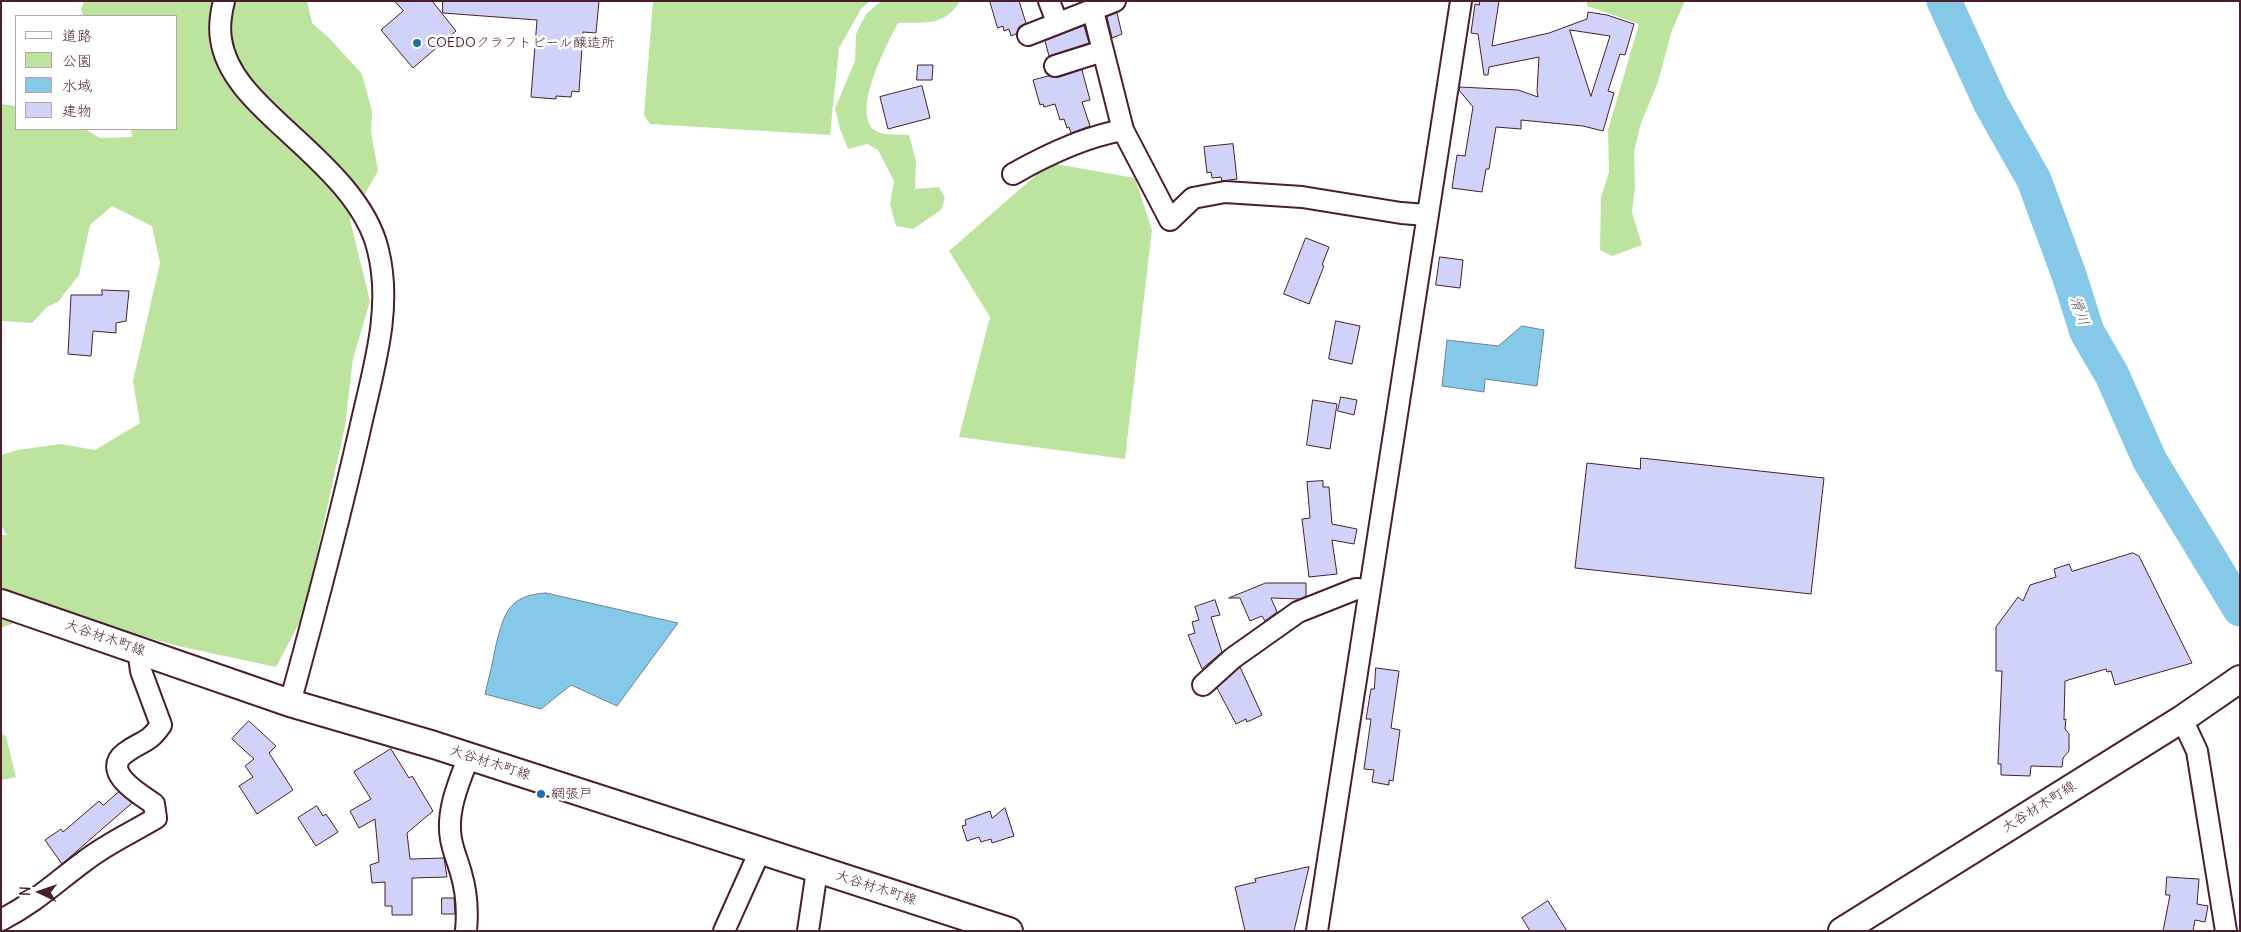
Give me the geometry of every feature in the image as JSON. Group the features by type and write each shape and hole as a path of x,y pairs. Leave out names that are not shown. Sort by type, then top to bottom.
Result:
{"main road":[{"name":"大谷材木町線","path":"1,603 290,703 469,756 1009,931"},
{"name":"大谷材木町線","path":"1842,931 2182,719 2238,681"}],"street":[{"path":"224,1 220,15 220,40 226,58 240,82 262,107 305,147 354,200 370,222 378,249 384,285 383,316 377,349 344,501 290,703"},
{"path":"1049,1 1057,22"},
{"path":"1028,34 1115,1"},
{"path":"1317,931 1461,1"},
{"path":"1093,10 1102,51 1124,130 1170,220 1193,198 1225,192 1302,198 1401,213 1427,215"},
{"path":"1055,66 1102,51"},
{"path":"1013,174 1044,157 1076,143 1124,130"},
{"path":"1203,685 1233,658 1298,612 1356,589 1369,590"},
{"path":"1,920 28,906 115,840 156,818 154,804 130,787 119,773 118,763 124,754 152,738 161,724 141,672 138,649"},
{"path":"2182,719 2197,751 2226,931"},
{"path":"466,931 467,894 451,840 450,825 451,809 469,756"},
{"path":"724,931 760,851"},
{"path":"808,931 817,870"}],"green space":[{"path":"84,1 307,1 312,23 329,38 362,74 372,111 371,132 378,171 350,220 370,301 353,359 345,426 304,614 276,667 178,646 48,610 1,628 1,535 7,535 1,526 1,455 17,450 61,444 95,450 140,423 133,381 160,263 152,226 112,206 90,225 79,275 58,302 47,307 32,323 1,321 1,104 15,106 15,130 87,130 100,138 133,137 130,130 178,130 178,15 83,15 81,10"},
{"path":"653,1 870,1 861,9 839,48 830,135 650,124 644,115"},
{"path":"960,1 948,15 940,19 925,22 898,23 879,62 868,96 867,112 870,124 878,132 909,135 916,161 915,189 939,187 945,198 941,210 913,229 896,226 890,204 894,181 878,150 867,144 848,149 840,129 835,108 855,61 856,34 866,14 880,2"},
{"path":"1587,1 1685,1 1672,30 1658,82 1641,123 1634,152 1635,187 1632,212 1642,245 1612,256 1600,250 1601,197 1609,172 1608,130 1639,24 1587,6"},
{"path":"1050,163 1135,178 1152,230 1125,459 959,437 990,317 949,251"},
{"path":"1,734 6,736 16,777 1,780"}],"water":[{"path":"1522,326 1544,330 1537,386 1485,379 1484,392 1442,386 1447,340 1498,346"},
{"path":"546,593 678,623 617,706 571,685 541,709 485,694 499,634 510,608 524,597"}],"building":[{"path":"395,1 432,1 456,31 413,68 381,30 403,11"},
{"name":"COEDOクラフトビール醸造所","path":"443,1 599,1 596,33 583,32 579,92 572,91 571,97 556,96 556,99 531,97 537,20 443,13"},
{"path":"990,1 1019,1 1026,23 1019,27 1016,34 1011,36 1009,29 1004,31 1003,26 998,28"},
{"path":"1480,1 1499,1 1492,46 1549,33 1587,19 1588,12 1607,15 1634,24 1625,55 1620,54 1608,91 1614,93 1603,131 1583,126 1521,120 1521,129 1496,127 1489,169 1486,169 1482,192 1452,188 1457,155 1465,156 1473,107 1459,90 1460,87 1518,90 1538,97 1539,57 1489,67 1488,75 1484,75 1478,34 1471,33 1475,4 1479,5","holes":["1570,30 1610,36 1591,96"]},
{"path":"1117,13 1122,34 1112,38 1107,17"},
{"path":"1084,26 1089,43 1049,56 1045,41"},
{"path":"918,65 933,65 932,80 917,80"},
{"path":"1082,70 1090,100 1082,102 1090,126 1071,133 1064,119 1060,120 1055,104 1044,107 1043,104 1040,105 1033,80 1048,76 1059,77"},
{"path":"922,86 930,118 888,129 880,97"},
{"path":"1233,144 1237,179 1222,181 1221,177 1212,178 1211,172 1207,173 1204,147"},
{"path":"1306,238 1329,247 1322,265 1324,266 1309,304 1284,294"},
{"path":"1440,257 1463,260 1460,288 1436,285"},
{"path":"102,290 129,291 126,321 116,323 116,333 93,331 91,356 68,354 71,295 102,295"},
{"path":"1336,321 1360,326 1352,364 1329,359"},
{"path":"1341,397 1357,400 1354,415 1338,411"},
{"path":"1313,400 1337,404 1330,449 1307,445"},
{"path":"1641,458 1824,478 1811,594 1575,568 1587,463 1640,469"},
{"path":"1323,481 1323,487 1329,487 1332,524 1357,529 1354,544 1332,540 1337,574 1309,577 1302,519 1310,518 1307,482"},
{"path":"2133,553 2139,556 2192,663 2115,685 2111,671 2107,672 2106,669 2065,681 2064,720 2066,719 2065,729 2069,734 2069,751 2063,758 2062,767 2031,766 2030,776 2001,775 2001,764 1998,764 2002,671 1996,671 1996,627 2018,597 2023,601 2030,585 2056,577 2054,569 2069,564 2072,571"},
{"path":"1266,583 1306,583 1306,596 1300,599 1271,598 1277,612 1265,621 1262,616 1250,621 1240,598 1229,598"},
{"path":"1215,600 1220,615 1211,617 1222,652 1202,669 1188,635 1195,633 1192,622 1199,620 1195,607"},
{"path":"1240,667 1262,715 1247,722 1246,719 1236,724 1217,688"},
{"path":"1376,668 1399,671 1391,728 1400,730 1393,781 1389,780 1389,785 1372,782 1374,770 1364,769 1371,719 1366,719 1371,689 1374,689"},
{"path":"249,721 276,746 269,753 293,790 257,814 239,786 253,777 245,766 254,759 232,739"},
{"path":"391,749 409,778 412,776 433,811 407,833 410,859 444,858 447,877 412,878 412,915 392,915 392,906 385,906 385,882 372,883 370,865 379,862 375,819 359,828 350,811 371,799 354,772"},
{"path":"119,792 132,803 62,864 45,840 61,829 63,832 99,801 103,805"},
{"path":"317,806 323,816 326,814 338,832 316,846 298,818"},
{"path":"1005,808 1014,836 992,843 991,839 981,842 979,837 967,841 962,826 966,825 965,820 990,811 992,818"},
{"path":"1309,867 1294,931 1245,931 1235,887 1256,882 1255,879"},
{"path":"2167,877 2199,879 2197,904 2208,906 2205,922 2195,920 2193,931 2163,931 2170,895 2166,895"},
{"path":"442,898 454,898 455,914 442,914"},
{"path":"1548,901 1567,931 1530,931 1522,918"}],"waterway":[{"name":"滑川","path":"1944,1 1991,104 2034,180 2069,275 2087,332 2112,375 2150,461 2240,609"}],"place":[{"name":"COEDOクラフトビール醸造所","path":"417,43"},
{"name":"網張戸","path":"541,794"}]}
